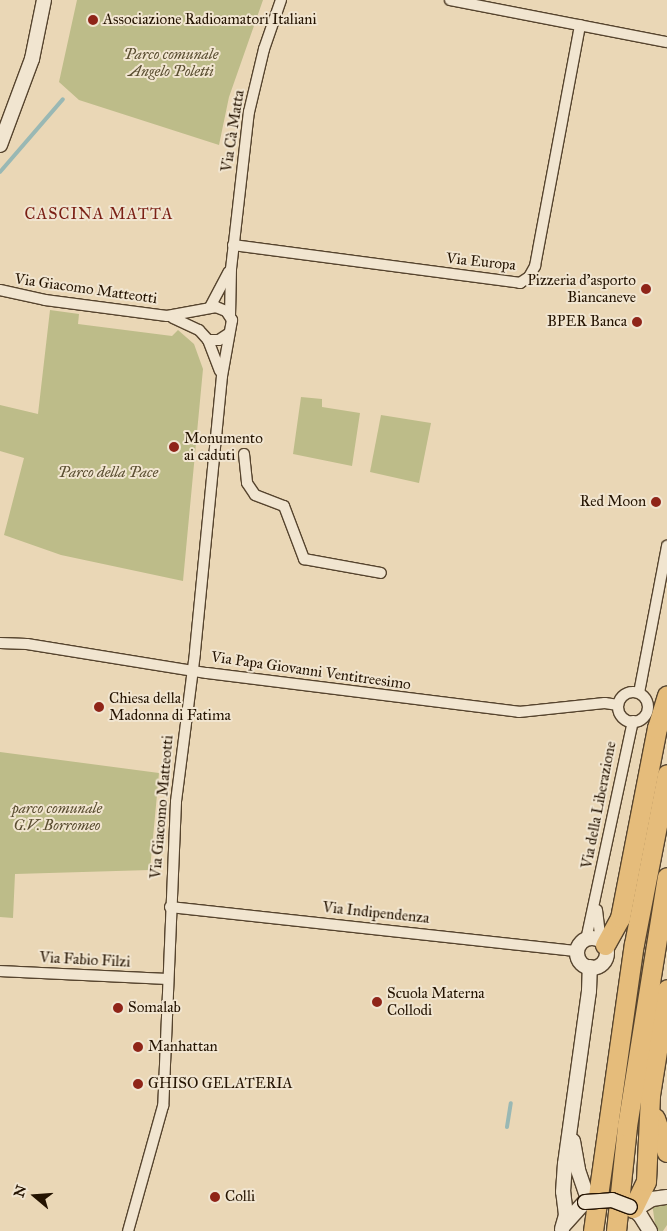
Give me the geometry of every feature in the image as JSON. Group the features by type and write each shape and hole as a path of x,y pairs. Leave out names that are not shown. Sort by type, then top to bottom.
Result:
{"highway":[{"path":"603,943 620,918 657,728 667,696"},
{"path":"593,1231 634,944 667,774"},
{"path":"616,1231 629,1116 667,877"},
{"path":"632,1208 646,1181 650,1095 667,989"},
{"path":"650,1095 660,1138 667,1152"}],"street":[{"path":"0,145 32,59 44,0"},
{"name":"Via Cà Matta","path":"230,316 233,245 249,112 264,49 281,0"},
{"path":"450,0 667,42"},
{"name":"Via Europa","path":"233,245 520,283 529,277 535,266 580,25"},
{"name":"Via Cà Matta","path":"207,309 231,269"},
{"name":"Via Giacomo Matteotti","path":"0,290 45,300 167,316 199,330 208,340 222,376"},
{"path":"199,330 198,319 207,309 222,308 230,316"},
{"name":"Via Giacomo Matteotti","path":"167,316 207,309"},
{"name":"Via Giacomo Matteotti","path":"128,1231 133,1207 163,1106 170,907 178,782 193,670 222,376 228,334 232,325 230,316"},
{"path":"208,340 219,340 228,334"},
{"path":"244,454 247,484 255,495 284,506 304,559 381,573"},
{"path":"633,721 622,716 618,705 626,694 638,693 667,546"},
{"name":"Via Papa Giovanni Ventitreesimo","path":"0,643 135,659 193,670 519,712 605,703 618,705"},
{"name":"Via della Liberazione","path":"582,945 598,896 633,721 643,717 648,708 646,700 638,693"},
{"name":"Via della Liberazione","path":"561,1230 566,1215 563,1184 572,1129 589,991 595,966 606,956 598,896"},
{"name":"Via Indipendenza","path":"170,907 582,945"},
{"path":"595,966 579,960 582,945 603,943"},
{"name":"Via Fabio Filzi","path":"0,971 168,979"},
{"name":"Via della Liberazione","path":"572,1129 578,1170 590,1198"},
{"path":"632,1208 652,1199 667,1197"},
{"path":"561,1230 590,1198 615,1200 632,1208 650,1231"},
{"name":"Via Giacomo Matteotti","path":"122,1231 133,1207"}],"green space":[{"name":"Parco comunale Angelo Poletti","path":"77,0 263,0 229,97 219,145 79,100 59,82"},
{"name":"Parco della Pace","path":"50,310 79,314 78,324 172,336 178,330 194,344 203,369 183,581 61,555 4,535 24,458 0,451 0,405 38,414"},
{"path":"301,397 322,399 322,407 360,413 352,466 293,454"},
{"path":"381,415 431,423 419,483 370,472"},
{"name":"parco comunale G.V. Borromeo","path":"0,752 159,773 150,870 15,874 13,918 0,917"},
{"path":"667,1202 667,1225 663,1231 656,1231 652,1203"}],"waterway":[{"path":"0,172 63,99"},
{"path":"507,1127 511,1103"}],"place":[{"name":"Associazione Radioamatori Italiani","path":"93,20"},
{"name":"Pizzeria d'asporto Biancaneve","path":"646,289"},
{"name":"BPER Banca","path":"637,322"},
{"name":"Monumento ai caduti","path":"174,447"},
{"name":"Red Moon","path":"656,502"},
{"name":"Chiesa della Madonna di Fatima","path":"99,707"},
{"name":"Scuola Materna Collodi","path":"377,1002"},
{"name":"Somalab","path":"118,1008"},
{"name":"Manhattan","path":"138,1047"},
{"name":"GHISO GELATERIA","path":"138,1084"},
{"name":"Colli","path":"215,1197"}],"district":[{"name":"CASCINA MATTA","path":"99,214"}]}
